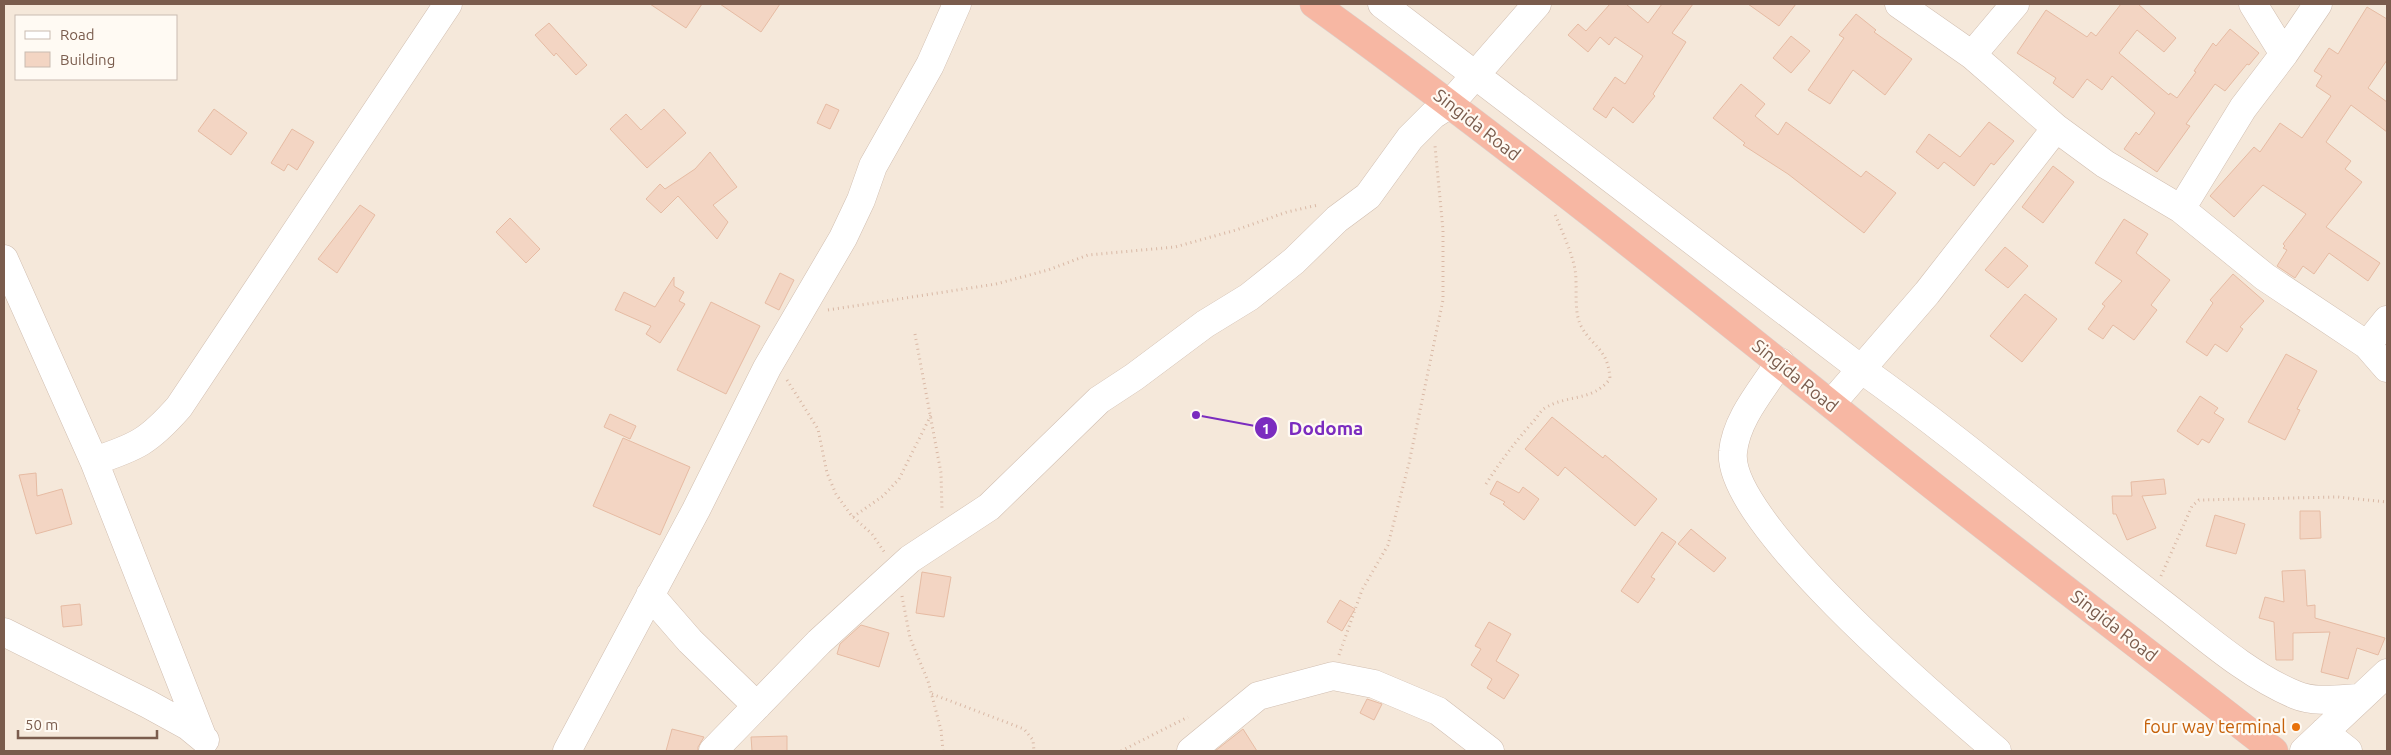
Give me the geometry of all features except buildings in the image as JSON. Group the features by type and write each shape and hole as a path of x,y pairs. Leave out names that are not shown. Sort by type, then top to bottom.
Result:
{"highway":[{"name":"Singida Road","path":"1314,4 1441,110 1780,362 2274,751"}],"street":[{"path":"94,461 126,450 149,439 179,407 448,4"},
{"path":"567,751 696,510 767,368 842,238 861,200 873,166 930,65 958,4"},
{"path":"1382,4 1861,369 1930,418 2150,594 2248,669 2296,696 2321,700 2359,698"},
{"path":"713,751 819,642 910,558 990,507 1099,400 1134,377 1205,324 1249,297 1294,262 1337,219 1368,196 1410,138 1476,76 1537,4"},
{"path":"1899,4 1972,56 2056,128 2112,168 2181,209 2266,276 2366,345 2387,368"},
{"path":"1972,56 2015,4"},
{"path":"2253,4 2284,54"},
{"path":"2181,209 2243,108 2284,54 2318,4"},
{"path":"1831,404 1927,293 2056,128"},
{"path":"4,259 94,461 207,744"},
{"path":"2366,345 2387,320"},
{"path":"1780,362 1740,425 1732,453 1737,479 1751,505 1780,543 1873,643 1997,751"},
{"path":"650,595 690,642 757,706"},
{"path":"4,632 148,704 207,744"},
{"path":"2304,751 2387,673"},
{"path":"1191,751 1258,696 1332,676 1374,684 1438,711 1490,751"},
{"path":"2324,732 2348,751"}],"path":[{"path":"1332,676 1362,590 1388,545 1409,464 1443,300 1441,110"},
{"path":"800,312 856,306 996,284 1048,270 1088,255 1183,245 1236,230 1287,212 1326,204"},
{"path":"1486,484 1510,448 1542,410 1555,403 1591,395 1603,388 1610,379 1610,368 1604,355 1581,326 1577,312 1574,267 1562,228 1554,211"},
{"path":"915,334 932,414 941,473 944,536"},
{"path":"786,375 788,383 818,429 827,473 836,494 853,516 872,534 896,571 910,638 932,694 944,751"},
{"path":"853,516 883,496 899,479 932,414"},
{"path":"2150,594 2179,540 2192,506 2199,500 2338,497 2387,502"},
{"path":"932,694 1024,729 1033,740 1034,751"},
{"path":"1121,751 1188,717"}],"shaded area":[{"path":"4,4 2387,4 2387,751 4,751"}],"place":[{"name":"Dodoma","path":"1196,415"},
{"name":"four way terminal","path":"2296,727"}]}
